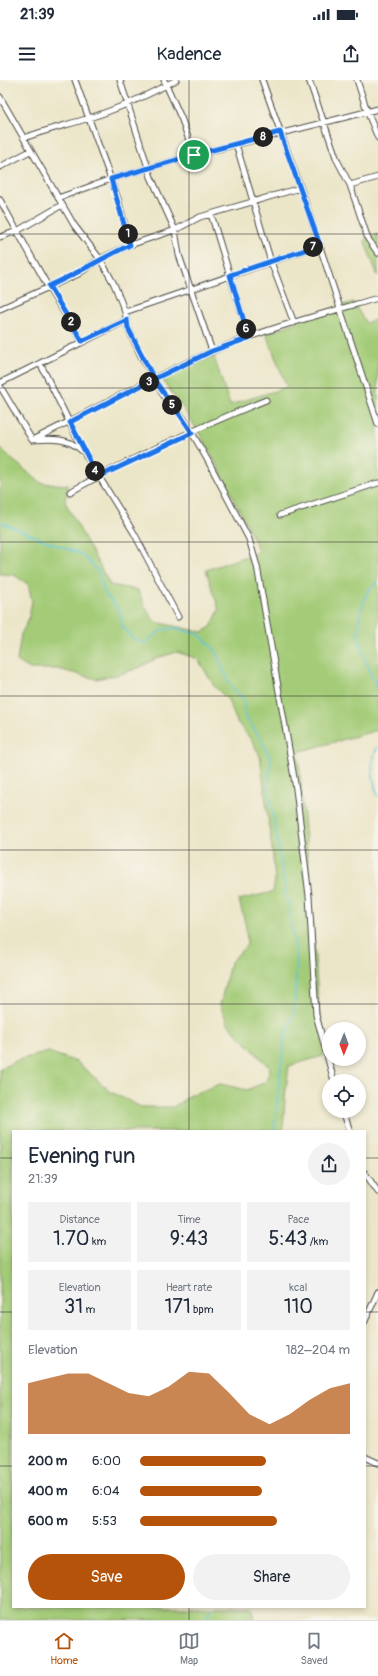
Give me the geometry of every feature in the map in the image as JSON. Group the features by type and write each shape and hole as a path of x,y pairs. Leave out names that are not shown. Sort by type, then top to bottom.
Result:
{"street":[{"path":"75,80 111,179 130,245"},
{"path":"120,80 127,104 139,134 148,168 175,230 179,255 212,351"},
{"path":"24,138 51,127 88,118 148,96 165,83 176,80"},
{"path":"262,80 320,245 378,420"},
{"path":"309,80 337,160 350,185 368,239 378,252"},
{"path":"357,80 378,138"},
{"path":"165,83 182,120 186,138 194,155"},
{"path":"0,97 74,225 100,259 114,284 125,312 131,335 154,379 164,396 184,419 249,539 257,566 296,789 309,896 316,1015 332,1074"},
{"path":"58,198 111,179 194,155 280,132 378,109"},
{"path":"236,144 254,200 271,262 294,323"},
{"path":"0,167 30,151"},
{"path":"350,185 378,177"},
{"path":"0,309 78,274 100,259 130,245 175,230 200,217 254,200 300,188"},
{"path":"0,200 82,341"},
{"path":"0,237 17,231 62,205"},
{"path":"211,214 249,338"},
{"path":"125,312 320,245"},
{"path":"32,440 212,351 294,323 378,298"},
{"path":"32,440 0,384 82,341 127,320"},
{"path":"40,363 85,454 134,534 178,617"},
{"path":"70,492 213,422 266,400"},
{"path":"32,440 53,439 73,443 85,454"},
{"path":"280,515 378,483"},
{"path":"345,1118 350,1130"},
{"path":"366,1174 378,1192"},
{"path":"366,1319 378,1292"},
{"path":"366,1457 378,1463"}],"green space":[{"path":"378,234 378,276 364,240"},
{"path":"353,302 366,323 378,319 378,730 298,752 309,873 319,1013 322,1023 322,1056 289,1066 283,1130 12,1130 12,1608 251,1608 255,1620 0,1620 0,1069 18,1060 48,1052 77,1062 111,1092 141,1107 173,1107 191,1095 220,1084 247,1090 266,1082 270,1068 228,1024 220,1005 230,963 247,945 246,927 239,900 273,892 275,881 260,756 252,741 237,722 228,700 214,686 198,659 177,652 157,658 141,667 121,674 96,679 58,669 30,669 17,661 21,634 28,621 32,601 28,584 14,575 0,574 0,447 14,461 41,483 68,485 65,502 110,585 138,590 145,607 155,622 202,632 211,627 219,610 206,570 258,552 255,542 224,478 207,447 189,417 161,377 213,354 230,405 287,387 266,334 333,308"}],"waterway":[{"path":"0,522 81,554 98,571 105,594 119,610 123,627 132,638 145,643 161,630 175,628 200,635 215,650 230,685 244,700 245,717 260,737 271,759 268,785 297,959 294,1013 284,1041 274,1130"},
{"path":"378,582 368,591 362,607 359,624 359,638 362,650 378,690"},
{"path":"378,747 372,764 374,784 378,796"},
{"path":"207,1620 210,1608"}],"route":[{"path":"194,155 111,179 127,230 130,245 100,259 78,274 49,286 51,292 82,341 127,320 128,328 154,379 70,422 98,477 192,433 184,419 164,396 154,379 174,368 212,351 249,338 230,275 320,245 280,132 194,155"}]}
